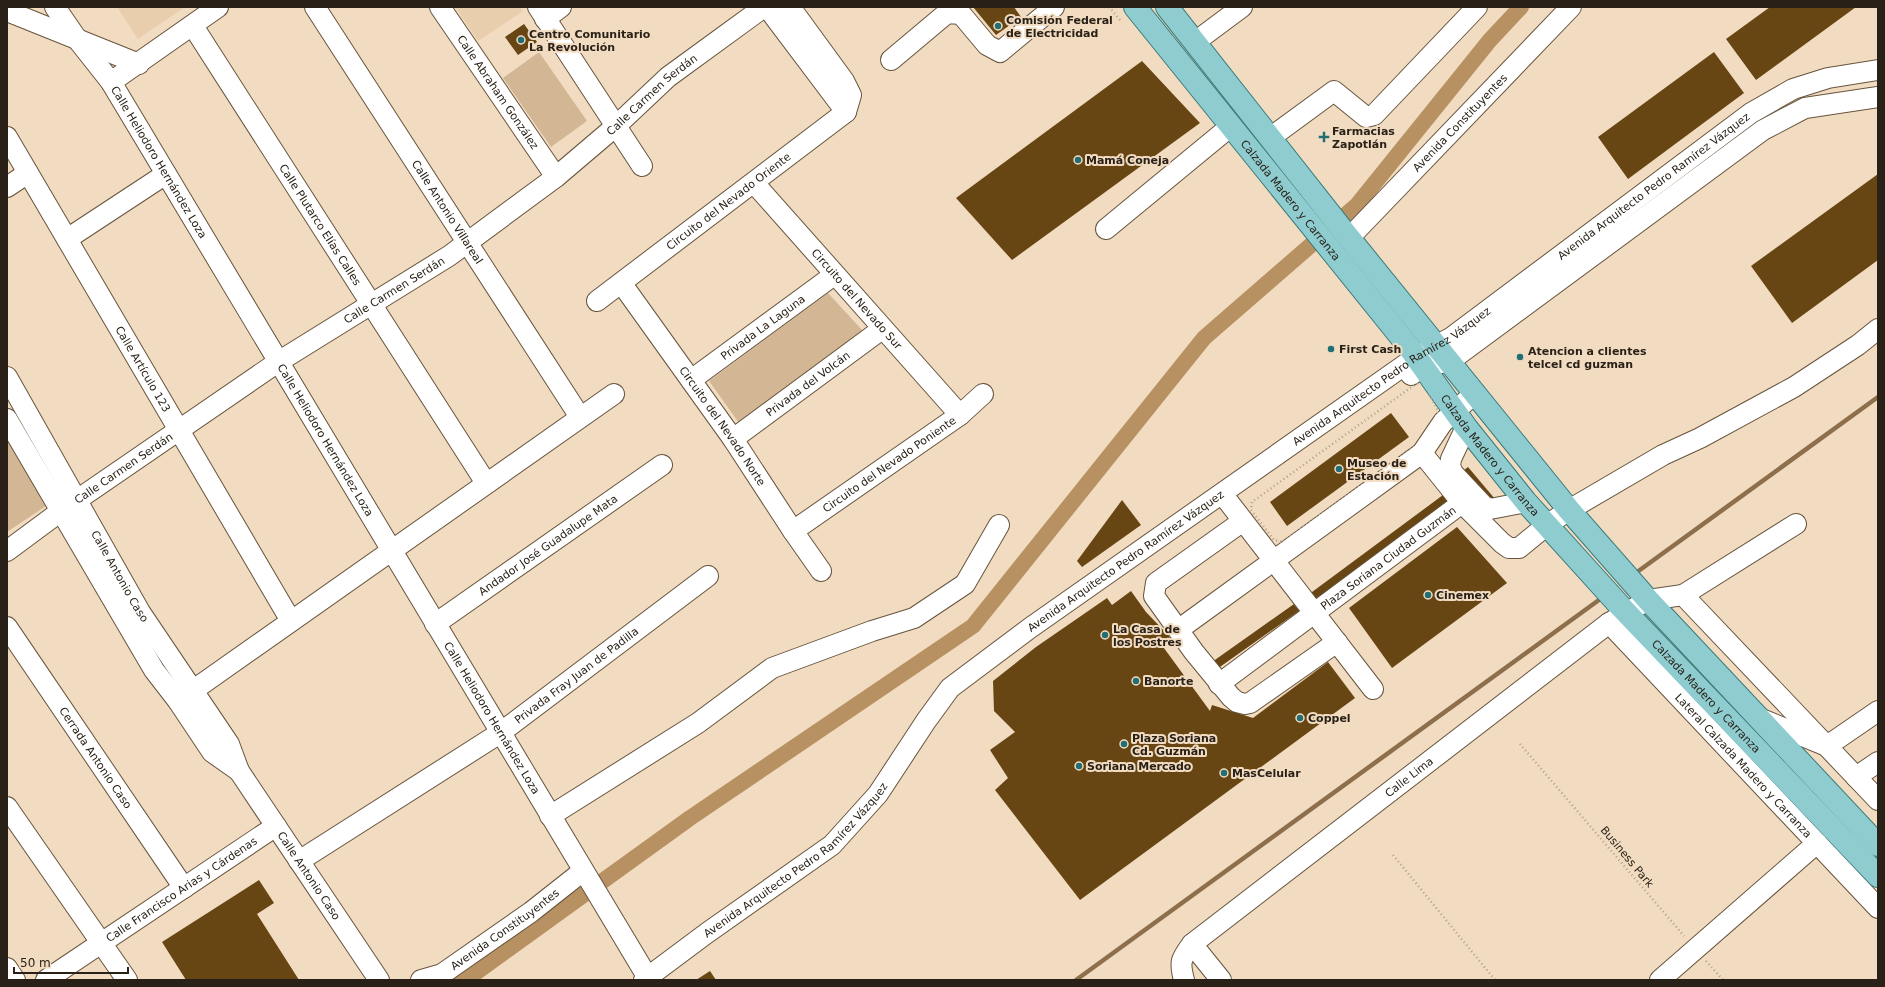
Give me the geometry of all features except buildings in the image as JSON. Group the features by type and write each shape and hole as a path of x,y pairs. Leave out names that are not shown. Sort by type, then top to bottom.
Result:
{"main road":[{"name":"Calzada Madero y Carranza","path":"1135,7 1420,362 1460,419 1526,502 1584,566 1619,614 1878,876"},
{"name":"Calzada Madero y Carranza","path":"1167,7 1302,179 1444,353 1569,510 1644,596 1878,845"},
{"path":"1199,86 1218,72"},
{"path":"1285,193 1302,179"}],"street":[{"name":"Calle Heliodoro Hernández Loza","path":"56,7 77,39 111,82 603,904 646,979"},
{"path":"111,82 139,64 218,7"},
{"name":"Calle Antonio Villareal","path":"315,7 580,418"},
{"name":"Calle Abraham González","path":"440,7 556,177"},
{"path":"561,7 542,13 642,166"},
{"name":"Calle Carmen Serdán","path":"7,551 278,362 449,256 556,177 616,126 668,77 764,7"},
{"path":"767,7 848,103"},
{"path":"790,7 844,81 848,103"},
{"path":"891,60 947,13 961,14 987,46 1000,52 1054,7"},
{"path":"1195,42 1242,7"},
{"path":"1270,138 1334,91 1366,117 1374,115 1477,7"},
{"name":"Avenida Constituyentes","path":"1347,235 1571,7"},
{"path":"7,11 139,64"},
{"name":"Calle Plutarco Elías Calles","path":"193,26 486,483"},
{"name":"Avenida Arquitecto Pedro Ramírez Vázquez","path":"1444,353 1458,332 1750,113 1793,89 1828,78 1878,70"},
{"name":"Avenida Arquitecto Pedro Ramírez Vázquez","path":"646,979 832,845 878,794 926,721 950,688 1030,628 1420,362 1444,353 1631,228 1763,130 1806,108 1878,97"},
{"name":"Circuito del Nevado Oriente","path":"597,301 622,284 754,183 848,103"},
{"path":"1106,229 1231,126"},
{"name":"Calle Artículo 123","path":"7,137 291,621"},
{"path":"7,187 28,173"},
{"path":"67,239 166,174"},
{"name":"Circuito del Nevado Sur","path":"754,183 834,275 960,415"},
{"path":"1618,212 1631,228"},
{"name":"Privada La Laguna","path":"691,380 834,275"},
{"name":"Circuito del Nevado Norte","path":"622,284 733,439 821,571"},
{"name":"Privada del Volcán","path":"733,439 882,329"},
{"name":"Plaza Soriana Ciudad Guzmán","path":"1422,453 1462,503 1502,543 1509,548 1519,548 1547,525 1569,510 1663,455 1700,438 1794,387 1858,345 1878,329"},
{"name":"Avenida Arquitecto Pedro Ramírez Vázquez","path":"926,721 1125,570 1227,500 1420,362"},
{"name":"Calle Antonio Caso","path":"7,377 186,695 212,752 239,771 380,980"},
{"path":"1475,393 1460,419 1450,466 1453,473 1484,506 1490,508 1526,502"},
{"path":"186,695 614,394"},
{"name":"Circuito del Nevado Poniente","path":"793,531 960,415 983,394"},
{"name":"Calle Antonio Caso","path":"7,419 154,670 186,695"},
{"path":"1178,630 1422,453 1443,422 1460,419"},
{"name":"Andador José Guadalupe Mata","path":"435,624 662,466"},
{"name":"Plaza Soriana Ciudad Guzmán","path":"1227,500 1373,689"},
{"name":"Plaza Soriana Ciudad Guzmán","path":"1219,684 1462,503"},
{"path":"1243,521 1156,583 1154,596 1219,684 1236,702 1245,704 1250,703 1337,642"},
{"path":"1644,596 1683,595 1796,524"},
{"path":"550,816 698,723 772,668 872,631 914,618 965,584 999,525"},
{"name":"Privada Fray Juan de Padilla","path":"300,861 500,733 708,576"},
{"path":"1683,595 1878,800"},
{"name":"Calle Lima","path":"1192,944 1644,596"},
{"name":"Lateral Calzada Madero y Carranza","path":"1619,614 1817,843 1875,902"},
{"name":"Cerrada Antonio Caso","path":"7,627 184,888"},
{"path":"1827,746 1878,711"},
{"path":"1759,718 1827,746"},
{"path":"1856,777 1878,762"},
{"path":"7,807 127,980"},
{"name":"Calle Francisco Arias y Cárdenas","path":"46,980 276,826"},
{"path":"1660,980 1817,843"},
{"name":"Avenida Constituyentes","path":"422,980 442,974 585,875"},
{"path":"1184,980 1180,967 1183,957 1192,944 1222,980"},
{"path":"7,968 15,980"}],"path":[{"path":"1424,378 1431,388 1428,392 1438,410 1436,424 1427,438 1282,542 1274,540 1251,510 1252,502 1424,378"},
{"name":"Business Park","path":"1520,744 1722,980"},
{"path":"1393,855 1495,980"}],"shaded area":[{"path":"117,7 185,7 138,39"},
{"path":"455,7 520,7 523,11 478,41"},
{"path":"539,52 587,121 551,147 503,78"},
{"path":"828,293 863,331 739,423 709,381"},
{"path":"7,439 46,506 7,532"}],"waterway":[{"path":"458,980 474,974 690,818 973,626 1204,338 1357,205 1490,40 1521,7"},
{"path":"1633,575 1878,397"},
{"path":"1076,980 1603,597"}],"place":[{"name":"Comisión Federal de Electricidad","path":"998,26"},
{"name":"Centro Comunitario La Revolución","path":"521,40"},
{"name":"Farmacias Zapotlán","path":"1324,137"},
{"name":"Mamá Coneja","path":"1078,160"},
{"name":"First Cash","path":"1331,349"},
{"name":"Atencion a clientes telcel cd guzman","path":"1520,357"},
{"name":"Museo de Estación","path":"1339,469"},
{"name":"Cinemex","path":"1428,595"},
{"name":"La Casa de los Postres","path":"1105,635"},
{"name":"Banorte","path":"1136,681"},
{"name":"Coppel","path":"1300,718"},
{"name":"Plaza Soriana Cd. Guzmán","path":"1124,744"},
{"name":"Soriana Mercado","path":"1079,766"},
{"name":"MasCelular","path":"1224,773"}]}
